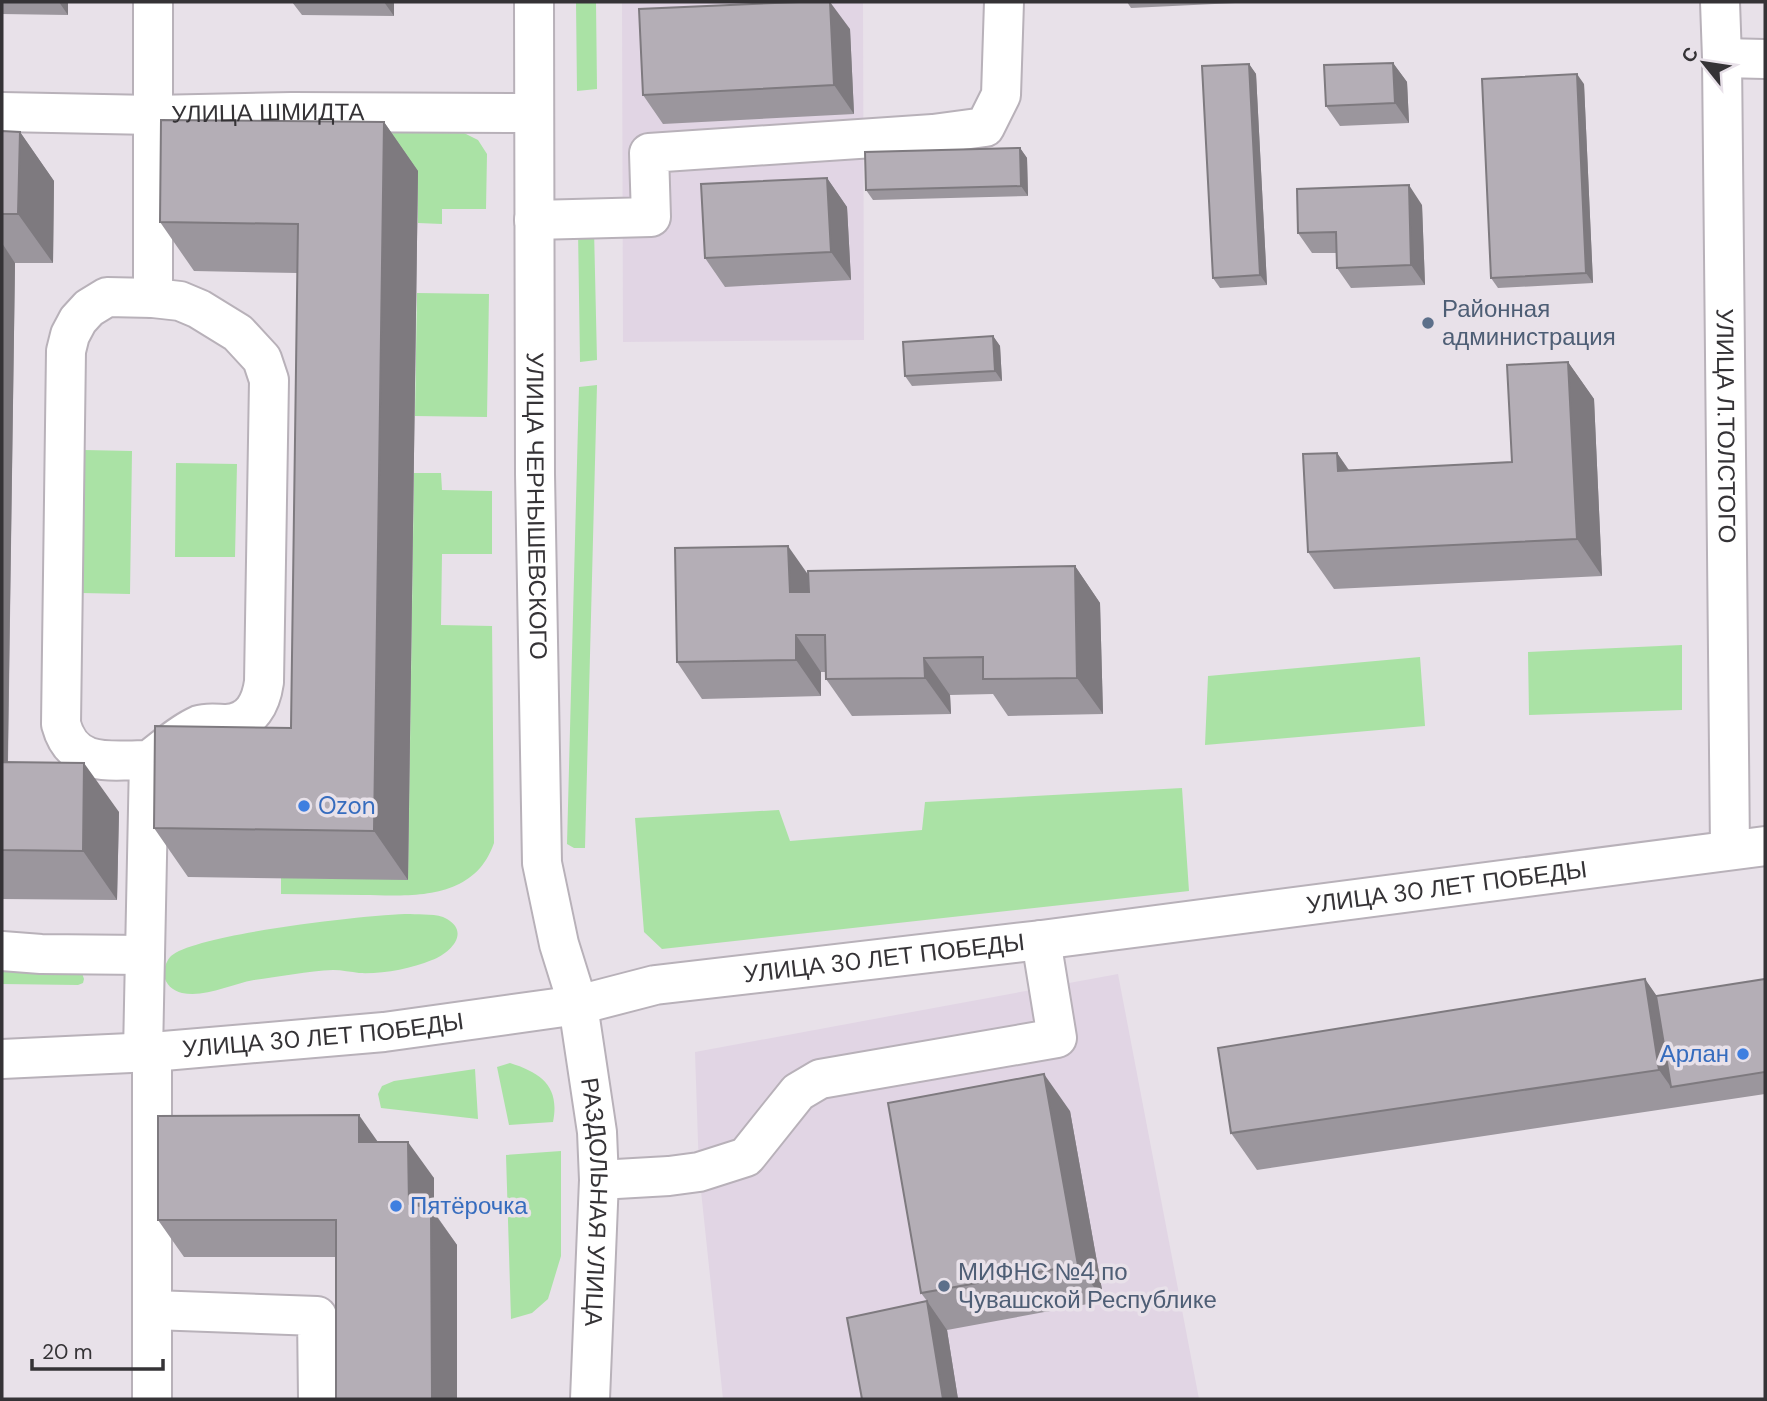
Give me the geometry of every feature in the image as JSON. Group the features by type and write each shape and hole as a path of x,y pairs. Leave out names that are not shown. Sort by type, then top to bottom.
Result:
{"street":[{"path":"153,2 153,298"},
{"name":"УЛИЦА ЧЕРНЫШЕВСКОГО","path":"534,2 535,474 542,863 559,944 578,1005"},
{"path":"534,220 651,216 649,153 933,134 985,127 1001,94 1004,2"},
{"name":"УЛИЦА Л.ТОЛСТОГО","path":"1720,2 1748,848"},
{"path":"1722,58 1765,59"},
{"name":"УЛИЦА ШМИДТА","path":"2,112 534,113"},
{"path":"107,297 153,298 189,304 238,333 262,359 269,380 262,697 251,713 242,720 229,724 204,723 197,726 182,734 149,760 84,756 68,743 61,724 66,351 78,320 89,308 107,297"},
{"path":"149,760 145,955 153,1310 152,1399"},
{"name":"УЛИЦА 30 ЛЕТ ПОБЕДЫ","path":"2,1059 147,1053 384,1032 578,1005 655,985 1041,940 1748,848"},
{"path":"599,1180 669,1177 699,1172 746,1157 798,1092 820,1079 1057,1038 1041,940"},
{"path":"2,951 145,955"},
{"name":"РАЗДОЛЬНАЯ УЛИЦА","path":"578,1005 597,1132 599,1180 590,1399"},
{"path":"153,1310 317,1317 318,1399"}],"shaded area":[{"path":"622,2 863,2 864,340 623,342"},
{"name":"МИФНС №4 по Чувашской Республике","path":"1118,974 1199,1399 723,1399 699,1172 695,1052"}],"green space":[{"path":"576,2 596,2 597,89 577,91"},
{"path":"205,129 464,133 478,140 487,154 486,209 442,209 442,224 418,223 418,171"},
{"path":"594,229 597,360 580,362 578,230"},
{"path":"417,293 489,294 487,417 415,416"},
{"path":"597,385 585,848 574,848 567,844 579,387"},
{"path":"84,450 132,451 130,594 82,593"},
{"path":"176,463 237,464 235,557 175,557"},
{"path":"414,473 441,473 442,490 492,491 492,554 442,554 441,625 492,626 492,623 494,843 485,862 472,876 439,891 401,895 281,894 281,878 408,879"},
{"path":"1682,645 1682,710 1529,715 1528,652"},
{"path":"1420,657 1425,726 1205,745 1208,676"},
{"path":"1182,788 1189,891 662,949 644,932 635,818 779,810 790,841 922,830 925,802"},
{"path":"410,914 434,915 447,919 457,930 457,937 451,948 432,960 387,972 314,972 254,980 200,994 176,991 165,978 165,967 171,956 213,940 324,921"},
{"path":"2,970 82,973 84,979 83,983 78,985 2,984"},
{"path":"510,1063 540,1077 546,1083 554,1099 553,1122 509,1125 497,1067"},
{"path":"475,1069 478,1119 381,1108 378,1094 382,1086 394,1081"},
{"path":"561,1151 561,1256 548,1299 532,1313 511,1319 506,1155"}],"building":[{"path":"830,2 834,85 643,95 639,9"},
{"path":"1393,63 1395,103 1326,106 1324,65"},
{"path":"1249,64 1260,275 1213,278 1202,66"},
{"path":"1577,74 1586,273 1491,278 1482,79"},
{"path":"161,120 384,122 374,831 154,828 155,726 291,728 298,224 160,222"},
{"path":"2,131 20,132 18,214 2,214"},
{"path":"1020,148 1021,186 866,190 865,152"},
{"path":"827,178 831,252 705,258 701,184"},
{"path":"1409,185 1411,265 1337,268 1336,232 1298,233 1297,189"},
{"path":"993,336 995,371 905,376 903,342"},
{"path":"1568,362 1577,539 1308,552 1303,454 1337,453 1338,471 1512,462 1507,365"},
{"path":"788,546 790,592 809,592 808,571 1075,566 1077,678 983,679 983,657 924,658 925,678 826,679 825,635 796,635 796,660 677,662 675,548"},
{"path":"2,762 84,763 83,851 2,850"},
{"path":"1645,979 1659,1070 1231,1133 1218,1048"},
{"path":"1765,979 1765,1072 1671,1087 1656,996"},
{"path":"1044,1074 1078,1265 921,1293 888,1103"},
{"path":"359,1115 359,1142 408,1142 409,1204 431,1208 432,1399 336,1399 336,1220 158,1220 158,1116"},
{"path":"927,1301 943,1399 862,1399 847,1318"}],"place":[{"name":"Районная администрация","path":"1428,323"},
{"name":"Ozon","path":"304,806"},
{"name":"Арлан","path":"1743,1054"},
{"name":"Пятёрочка","path":"396,1206"},
{"name":"МИФНС №4 по Чувашской Республике","path":"944,1286"}]}
